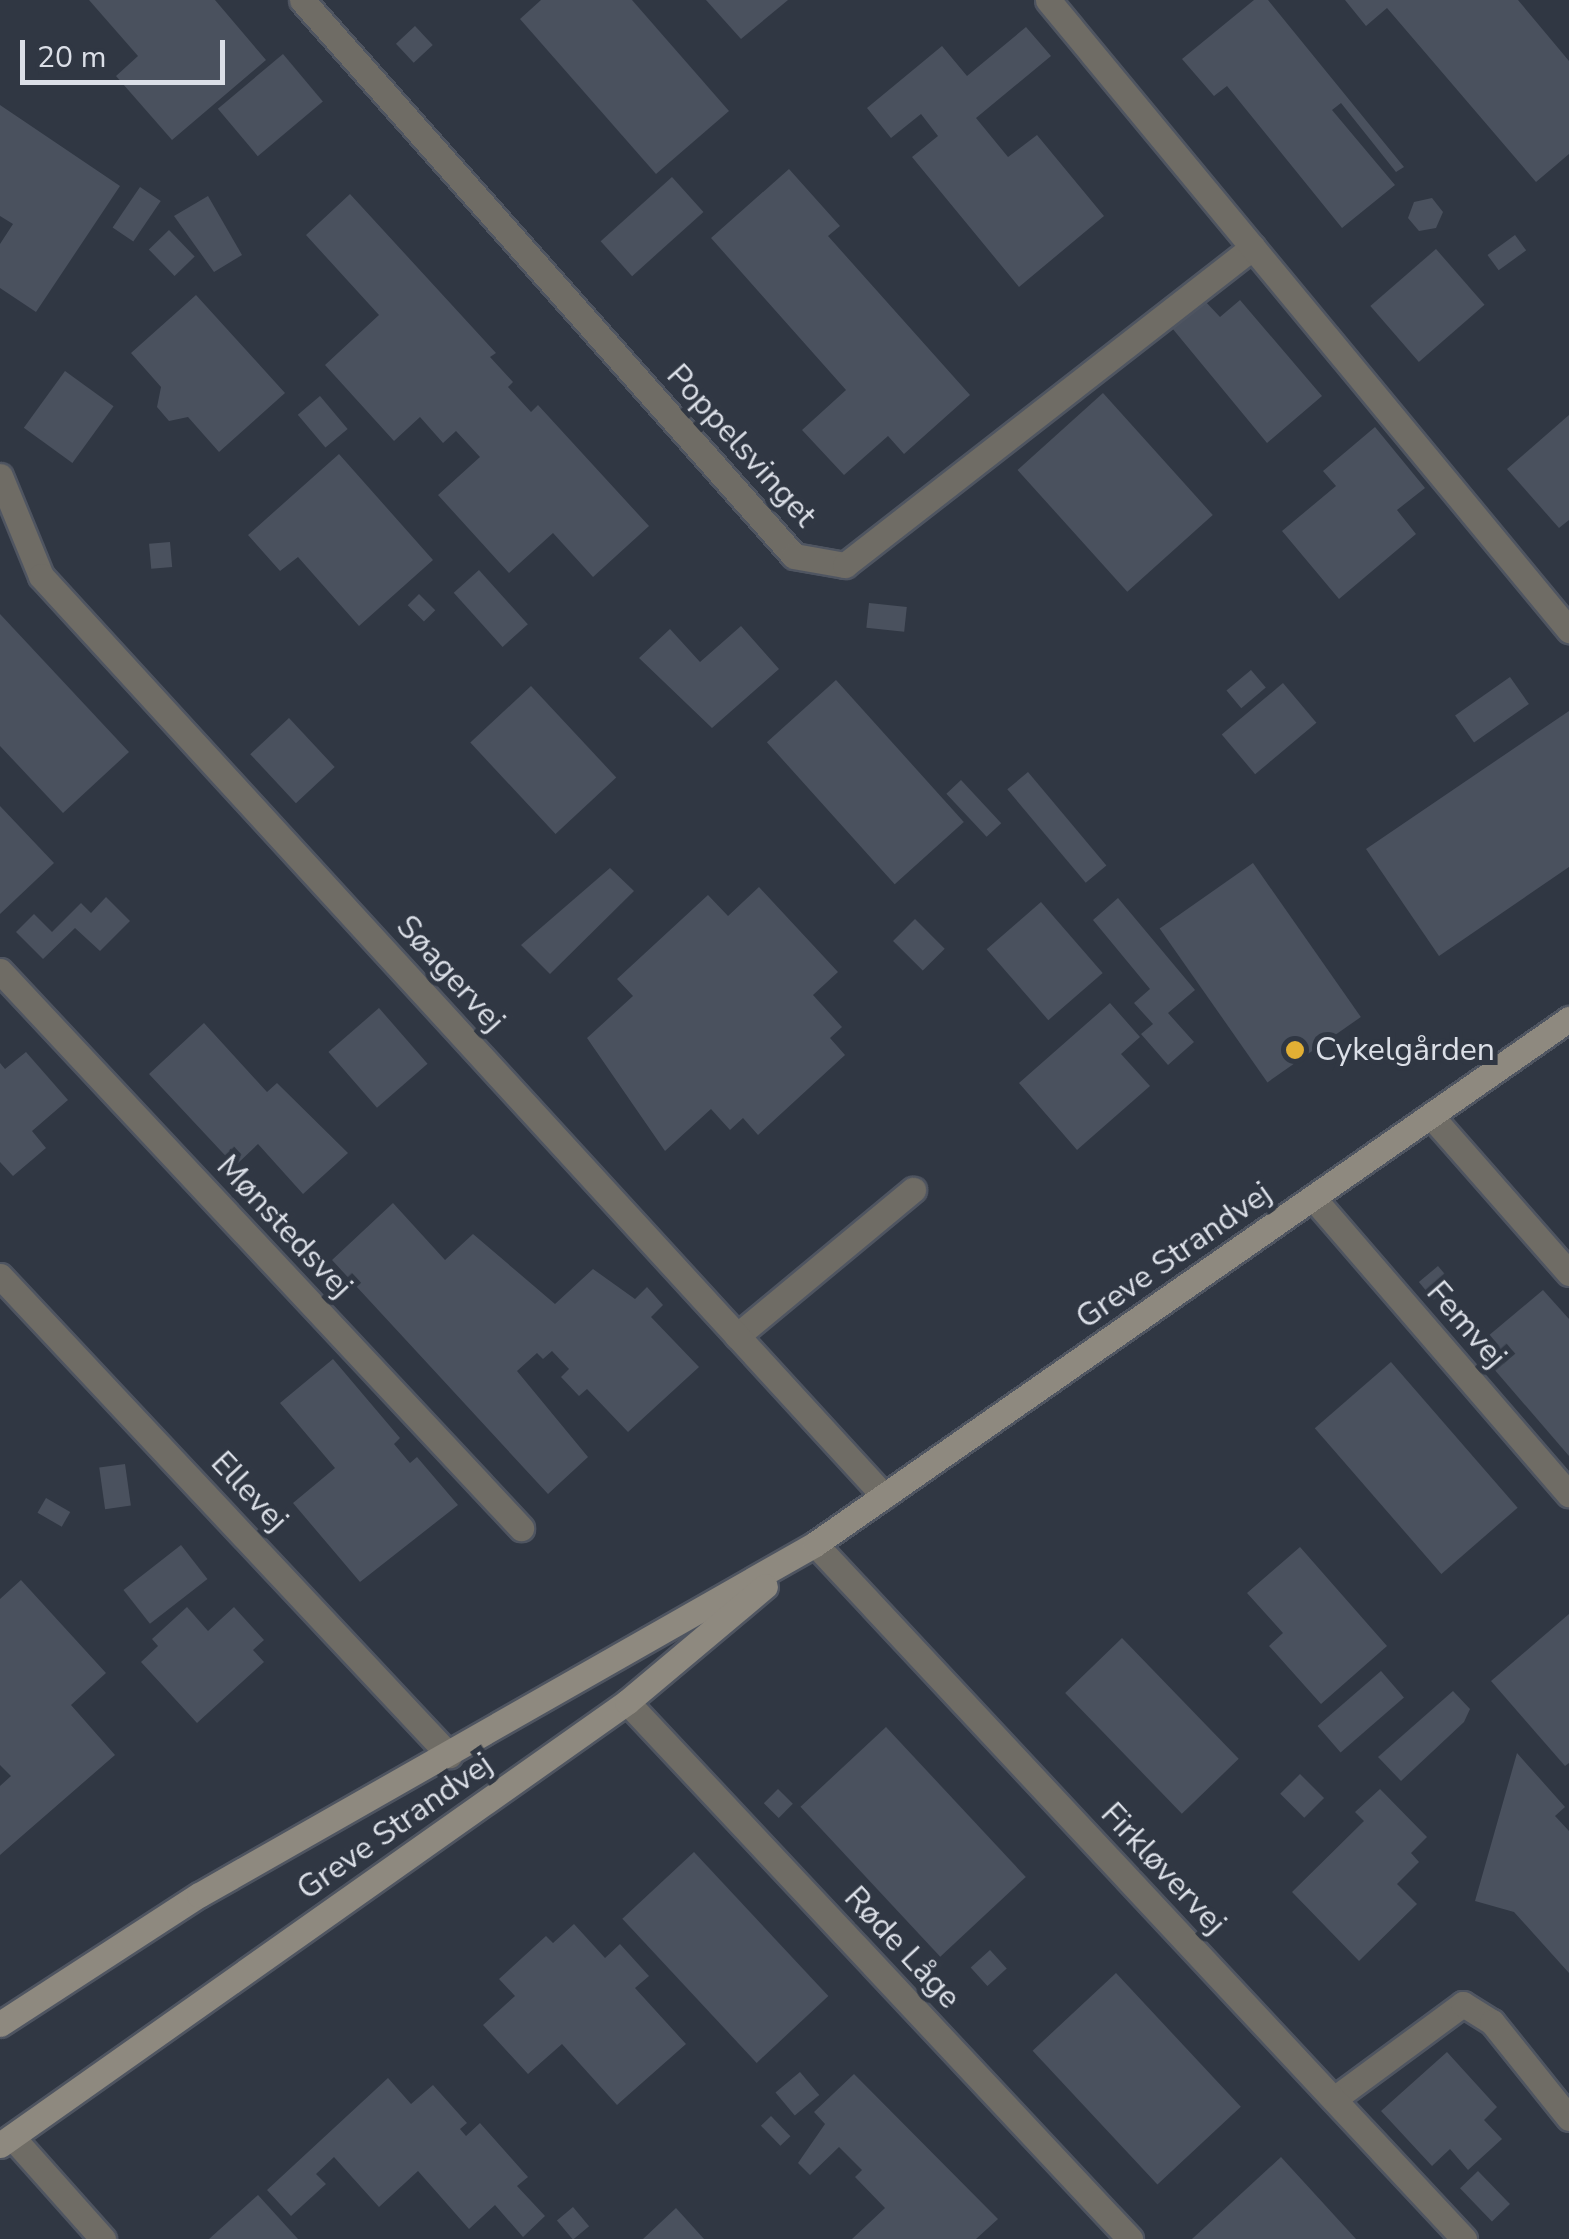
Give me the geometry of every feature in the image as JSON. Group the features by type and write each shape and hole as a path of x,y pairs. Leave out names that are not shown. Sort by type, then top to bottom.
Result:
{"main road":[{"name":"Greve Strandvej","path":"0,2024 199,1895 815,1544 1569,1019"},
{"name":"Greve Strandvej","path":"6,2141 627,1702 815,1544"}],"street":[{"name":"Poppelsvinget","path":"302,0 794,556 844,565 1253,247"},
{"path":"1048,0 1569,630"},
{"name":"Søagervej","path":"0,476 41,576 884,1496"},
{"name":"Mønstedsvej","path":"0,971 521,1528"},
{"path":"1431,1116 1569,1273"},
{"path":"736,1336 913,1190"},
{"name":"Femvej","path":"1314,1199 1569,1494"},
{"name":"Ellevej","path":"0,1276 449,1754"},
{"name":"Firkløvervej","path":"815,1544 1464,2239"},
{"name":"Røde Låge","path":"627,1702 1130,2239"},
{"path":"1334,2100 1463,2004 1492,2022 1569,2118"},
{"path":"6,2141 102,2239"}],"building":[{"path":"89,0 215,0 266,60 172,140 116,76 138,56"},
{"path":"541,0 632,0 729,111 656,174 520,19"},
{"path":"706,0 788,0 741,39"},
{"path":"1254,0 1268,0 1404,167 1396,172 1341,103 1332,110 1395,185 1342,228 1227,86 1214,96 1182,59"},
{"path":"1345,0 1518,0 1569,61 1569,154 1536,182 1387,8 1366,26"},
{"path":"415,26 433,45 414,63 396,44"},
{"path":"1026,27 1051,56 976,118 1008,157 1037,135 1104,216 1019,287 912,157 938,136 921,114 891,138 867,108 942,46 967,76"},
{"path":"283,54 323,101 258,156 218,109"},
{"path":"0,105 120,186 36,312 0,288 0,244 13,224 0,216"},
{"path":"789,169 840,226 828,236 970,395 904,454 888,436 844,475 802,430 846,390 711,238"},
{"path":"672,177 703,212 632,276 601,241"},
{"path":"140,187 161,201 133,242 113,228"},
{"path":"350,194 496,353 490,357 513,382 508,387 531,412 538,405 649,526 593,577 553,533 509,573 438,495 480,457 456,431 443,443 420,417 394,441 325,365 379,315 306,235"},
{"path":"208,196 242,255 214,272 174,216"},
{"path":"1432,198 1443,212 1436,228 1419,231 1408,218 1414,202"},
{"path":"169,230 195,257 175,276 149,249"},
{"path":"1515,235 1526,250 1499,270 1487,255"},
{"path":"1436,249 1485,305 1419,362 1370,306"},
{"path":"196,295 285,393 219,452 188,417 169,421 157,407 161,387 131,353"},
{"path":"1204,300 1220,317 1240,300 1322,396 1267,443 1172,328"},
{"path":"65,371 114,406 72,463 24,428"},
{"path":"1103,393 1213,515 1127,592 1018,470"},
{"path":"320,396 348,429 325,448 298,415"},
{"path":"1569,415 1569,520 1559,528 1507,469"},
{"path":"1375,427 1425,488 1397,510 1416,534 1339,599 1282,531 1336,486 1323,471"},
{"path":"339,454 433,560 359,626 298,557 280,571 248,535"},
{"path":"170,542 172,567 151,569 149,544"},
{"path":"479,570 528,624 503,647 454,593"},
{"path":"419,594 435,610 424,622 408,605"},
{"path":"869,603 907,607 904,632 866,628"},
{"path":"0,614 129,752 63,813 0,746"},
{"path":"741,626 779,669 712,728 639,658 670,629 700,662"},
{"path":"1251,670 1266,688 1241,708 1226,691"},
{"path":"1510,677 1529,704 1474,742 1455,715"},
{"path":"836,680 964,822 895,884 767,742"},
{"path":"1283,683 1316,723 1255,774 1222,734"},
{"path":"531,686 616,777 556,834 470,743"},
{"path":"1569,711 1569,867 1439,956 1366,849"},
{"path":"289,718 335,767 296,803 250,754"},
{"path":"1028,772 1106,865 1086,883 1007,789"},
{"path":"961,780 1001,823 987,837 946,794"},
{"path":"0,806 54,863 0,914"},
{"path":"1253,863 1361,1017 1267,1082 1160,928"},
{"path":"610,868 634,891 550,974 521,945"},
{"path":"759,887 838,972 813,995 842,1027 830,1038 845,1055 758,1135 743,1118 730,1130 711,1109 665,1151 587,1038 633,996 617,979 708,895 728,916"},
{"path":"106,897 130,921 100,951 75,928 43,959 16,932 34,914 52,932 81,903 91,913"},
{"path":"1118,898 1195,990 1168,1013 1194,1042 1168,1065 1141,1034 1153,1024 1134,1003 1150,989 1093,920"},
{"path":"1041,902 1103,973 1048,1020 987,949"},
{"path":"915,919 945,949 923,971 893,941"},
{"path":"1110,1003 1140,1037 1121,1054 1150,1086 1077,1150 1019,1083"},
{"path":"379,1008 428,1064 377,1108 328,1052"},
{"path":"204,1023 267,1092 277,1083 348,1153 303,1194 258,1144 235,1166 149,1074"},
{"path":"26,1052 68,1100 32,1131 46,1148 13,1176 0,1162 0,1063 5,1069"},
{"path":"393,1203 445,1260 473,1234 555,1304 593,1269 635,1299 647,1287 663,1305 651,1317 699,1367 628,1432 587,1389 579,1396 561,1377 569,1369 552,1351 543,1359 537,1353 517,1371 588,1457 548,1494 332,1260"},
{"path":"1438,1266 1453,1284 1434,1300 1419,1282"},
{"path":"1543,1290 1569,1319 1569,1456 1475,1347"},
{"path":"333,1359 400,1438 394,1444 410,1463 417,1457 458,1505 360,1582 293,1503 335,1468 280,1403"},
{"path":"1391,1362 1518,1508 1441,1574 1315,1428"},
{"path":"125,1464 131,1506 105,1509 99,1468"},
{"path":"46,1498 70,1512 62,1527 38,1513"},
{"path":"181,1545 207,1579 150,1624 123,1590"},
{"path":"1300,1547 1387,1646 1321,1704 1269,1646 1283,1633 1247,1593"},
{"path":"21,1580 106,1673 71,1705 115,1755 0,1855 0,1786 11,1776 0,1765 0,1599"},
{"path":"187,1607 208,1631 234,1607 264,1640 253,1650 264,1662 197,1723 141,1662 158,1646 152,1639"},
{"path":"1569,1614 1569,1763 1565,1766 1491,1681"},
{"path":"1122,1638 1239,1759 1182,1814 1065,1693"},
{"path":"1381,1671 1404,1697 1341,1753 1318,1726"},
{"path":"1453,1691 1470,1709 1464,1722 1401,1781 1378,1757"},
{"path":"886,1727 1026,1877 940,1957 800,1807"},
{"path":"1517,1753 1565,1807 1555,1816 1569,1831 1569,1973 1514,1912 1475,1901"},
{"path":"1300,1774 1324,1798 1304,1818 1280,1794"},
{"path":"778,1789 793,1804 779,1818 764,1803"},
{"path":"1380,1789 1427,1837 1411,1853 1419,1862 1397,1884 1417,1904 1359,1961 1292,1892 1364,1821 1355,1812"},
{"path":"694,1852 828,1996 757,2063 622,1919"},
{"path":"574,1924 605,1958 620,1944 649,1976 635,1988 686,2044 617,2105 562,2044 528,2074 483,2025 515,1996 499,1979 546,1936 553,1943"},
{"path":"990,1950 1007,1969 987,1986 971,1967"},
{"path":"1116,1973 1241,2107 1157,2185 1033,2051"},
{"path":"1447,2052 1497,2107 1484,2120 1502,2139 1468,2170 1450,2149 1432,2166 1381,2111"},
{"path":"800,2072 819,2095 795,2116 775,2093"},
{"path":"854,2074 998,2219 976,2239 852,2239 885,2208 855,2177 862,2170 839,2147 810,2175 798,2163 825,2124 814,2112"},
{"path":"388,2078 411,2104 433,2085 467,2123 460,2129 466,2136 480,2123 528,2177 517,2186 545,2216 523,2237 495,2205 469,2229 418,2171 379,2207 334,2157 316,2174 326,2184 291,2216 267,2190"},
{"path":"771,2116 790,2136 780,2146 761,2126"},
{"path":"1281,2157 1356,2239 1192,2239"},
{"path":"1478,2171 1510,2204 1492,2221 1460,2188"},
{"path":"258,2195 298,2239 209,2239"},
{"path":"573,2207 589,2226 572,2239 557,2220"},
{"path":"676,2208 704,2239 643,2239"}],"place":[{"name":"Cykelgården","path":"1295,1050"}]}
